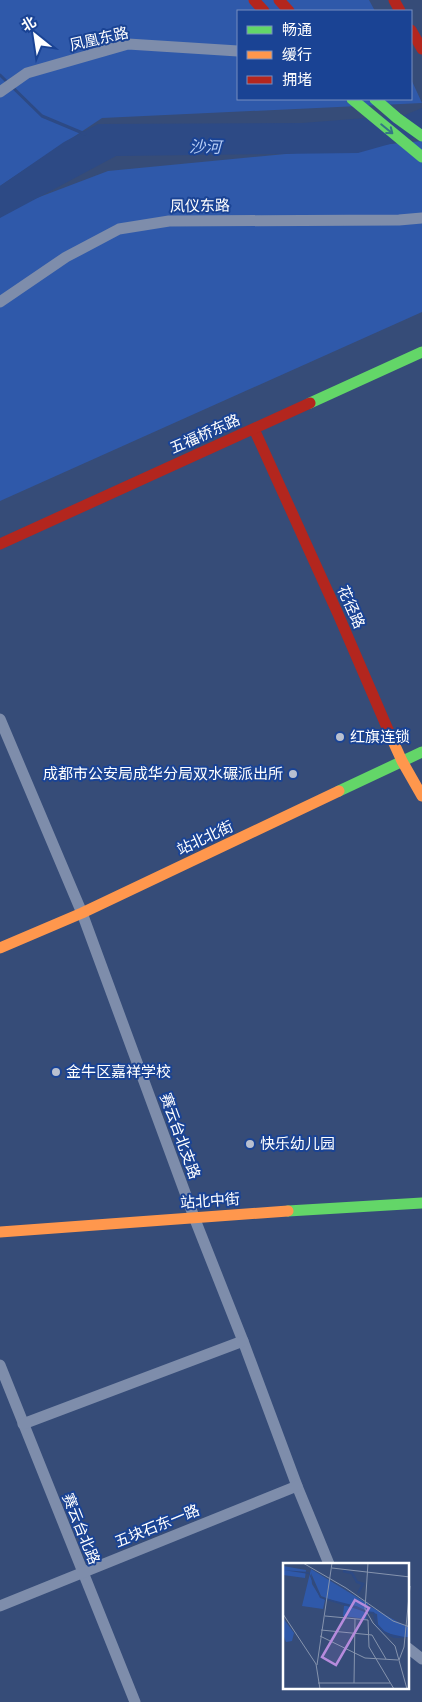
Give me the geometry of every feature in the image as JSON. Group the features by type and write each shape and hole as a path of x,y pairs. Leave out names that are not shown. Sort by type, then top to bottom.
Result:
{"main road":[{"path":"254,0 263,10"},
{"path":"279,0 288,10"},
{"path":"412,32 422,49"},
{"path":"353,100 422,157"},
{"path":"376,100 422,136"},
{"name":"五福桥东路","path":"0,544 422,352"},
{"name":"花径路","path":"254,429 342,622 402,761 422,796"},
{"name":"站北北街","path":"0,948 82,913 422,752"},
{"name":"站北中街","path":"0,1232 194,1217 422,1203"}],"street":[{"name":"凤凰东路","path":"0,92 27,73 128,44 237,51"},
{"name":"凤仪东路","path":"0,302 66,257 119,229 169,221 390,220 422,218"},
{"name":"赛云台北支路","path":"0,719 82,913 194,1217 297,1486 329,1563"},
{"path":"23,1424 243,1342"},
{"name":"赛云台北路","path":"0,1366 135,1702"},
{"name":"五块石东一路","path":"0,1606 297,1486"},
{"path":"410,1650 422,1659"}],"shaded area":[{"path":"0,0 369,0 374,10 237,10 237,100 412,100 412,81 422,103 102,118 0,186"},
{"path":"422,141 422,312 0,501 0,212 108,171"}],"water":[{"name":"沙河","path":"422,108 422,135 358,153 116,156 0,218 0,186 64,142 98,124 302,123 405,115"}],"waterway":[{"path":"0,75 42,116 85,134"}],"traffic: fast":[{"path":"353,100 422,157"},
{"path":"376,100 422,136"},
{"path":"310,403 422,352"},
{"path":"339,791 422,752"},
{"path":"288,1211 422,1203"}],"traffic: slow":[{"path":"392,739 422,796"},
{"path":"0,948 82,913 339,791"},
{"path":"0,1232 288,1211"}],"traffic: jam":[{"path":"254,0 263,10"},
{"path":"279,0 288,10"},
{"path":"394,0 399,10"},
{"path":"412,32 422,49"},
{"path":"0,544 310,403"},
{"path":"254,429 338,614 392,739"}],"place":[{"name":"红旗连锁","path":"340,737"},
{"name":"成都市公安局成华分局双水碾派出所","path":"293,774"},
{"name":"金牛区嘉祥学校","path":"56,1072"},
{"name":"快乐幼儿园","path":"250,1144"}]}
